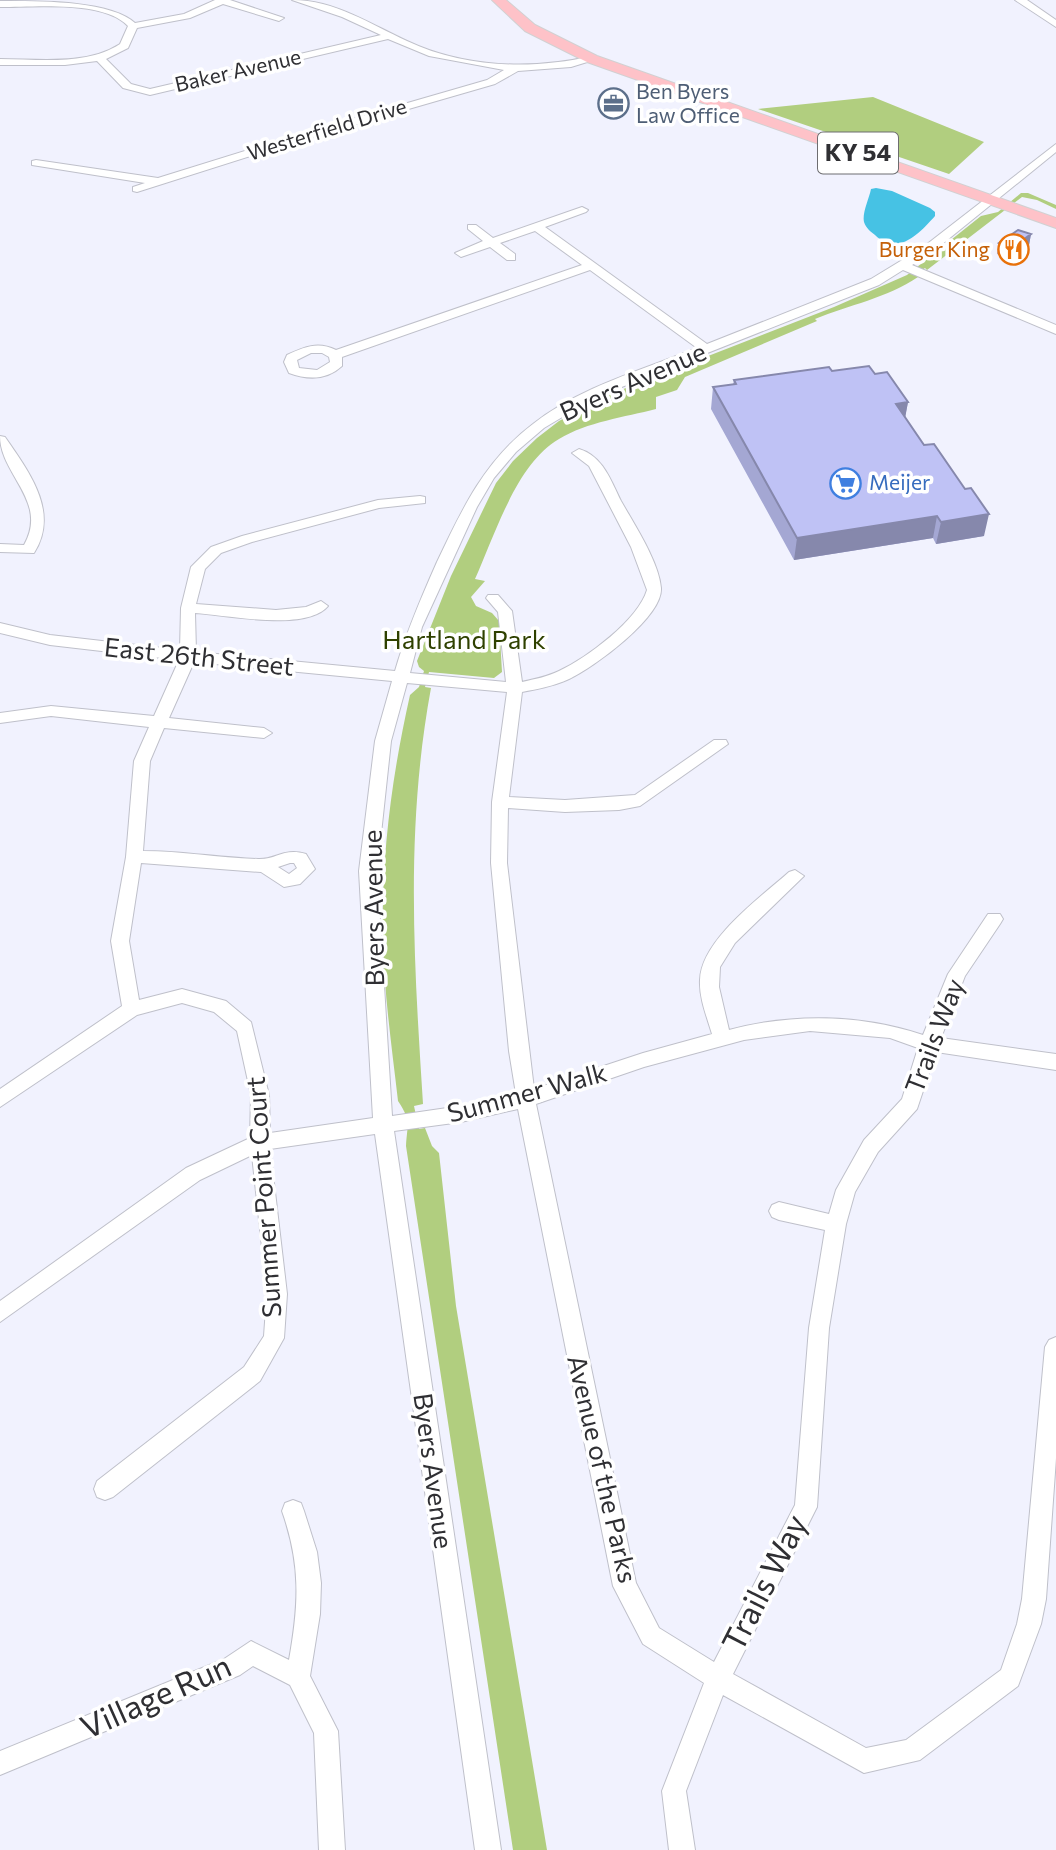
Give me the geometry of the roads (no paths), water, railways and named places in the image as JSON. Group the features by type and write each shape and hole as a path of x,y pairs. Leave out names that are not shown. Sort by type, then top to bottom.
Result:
{"main road":[{"name":"KY 54","path":"498,0 530,28 593,59 1056,223"}],"street":[{"path":"133,26 187,16 222,0 279,19"},
{"path":"297,0 355,18 417,49 438,55 515,68 556,68 593,59"},
{"path":"1020,0 1056,24"},
{"path":"0,4 108,4 123,14 133,26"},
{"path":"0,62 99,57 123,47 133,26"},
{"name":"Baker Avenue","path":"99,57 126,87 150,92 390,36"},
{"name":"Westerfield Drive","path":"137,189 155,181 491,82 506,76 515,68"},
{"name":"Byers Avenue","path":"488,1850 383,1125 368,871 383,741 400,676 430,591 470,507 488,476 511,449 539,425 580,400 875,282 926,251 1056,147"},
{"path":"36,163 155,181"},
{"path":"461,253 582,210"},
{"path":"536,226 706,349"},
{"path":"472,227 511,257"},
{"path":"902,265 1056,330"},
{"path":"335,355 591,266"},
{"path":"0,548 29,550 39,534 40,517 30,492 2,449"},
{"name":"East 26th Street","path":"0,628 50,640 188,657 515,688 550,681 574,669 632,622 652,599 654,590 643,560 595,464 579,453"},
{"path":"132,1010 120,941 134,857 142,761 188,657 188,608 198,567 216,550 246,539 378,504 420,500"},
{"name":"Avenue of the Parks","path":"493,598 505,611 515,688 500,802 499,863 518,1051 536,1157 625,1586 651,1636 753,1700 864,1761 911,1751 1010,1678 1029,1624 1048,1544 1043,1474 1056,1348"},
{"path":"188,608 292,614 315,610 321,606"},
{"path":"0,718 51,711 264,733"},
{"path":"500,802 565,806 640,800 720,744"},
{"path":"134,857 165,857 265,866"},
{"path":"722,1039 709,980 710,964 724,945 795,876"},
{"name":"Trails Way","path":"682,1850 674,1791 718,1678 806,1507 819,1328 836,1224 846,1190 871,1146 910,1104 929,1044 957,974 994,919"},
{"name":"Summer Point Court","path":"0,1099 132,1010 182,996 220,1006 245,1027 260,1095 260,1142 277,1294 274,1338 252,1374 105,1489"},
{"name":"Summer Walk","path":"0,1313 193,1174 260,1142 461,1114 527,1099 643,1060 722,1039 761,1031 820,1025 890,1031 929,1044 1056,1062"},
{"path":"779,1211 836,1224"},
{"path":"293,1511 307,1554 308,1572 308,1612 298,1677 326,1731 332,1850"},
{"name":"Village Run","path":"0,1763 232,1667 251,1653 298,1677"}],"water":[{"path":"871,189 892,191 930,208 935,212 935,216 915,236 907,240 891,244 883,241 869,230 864,222"}],"place":[{"name":"Ben Byers Law Office","path":"613,104"},
{"name":"Burger King","path":"1013,250"},
{"name":"Meijer","path":"846,483"}],"park label":[{"name":"Hartland Park","path":"464,640"}]}
